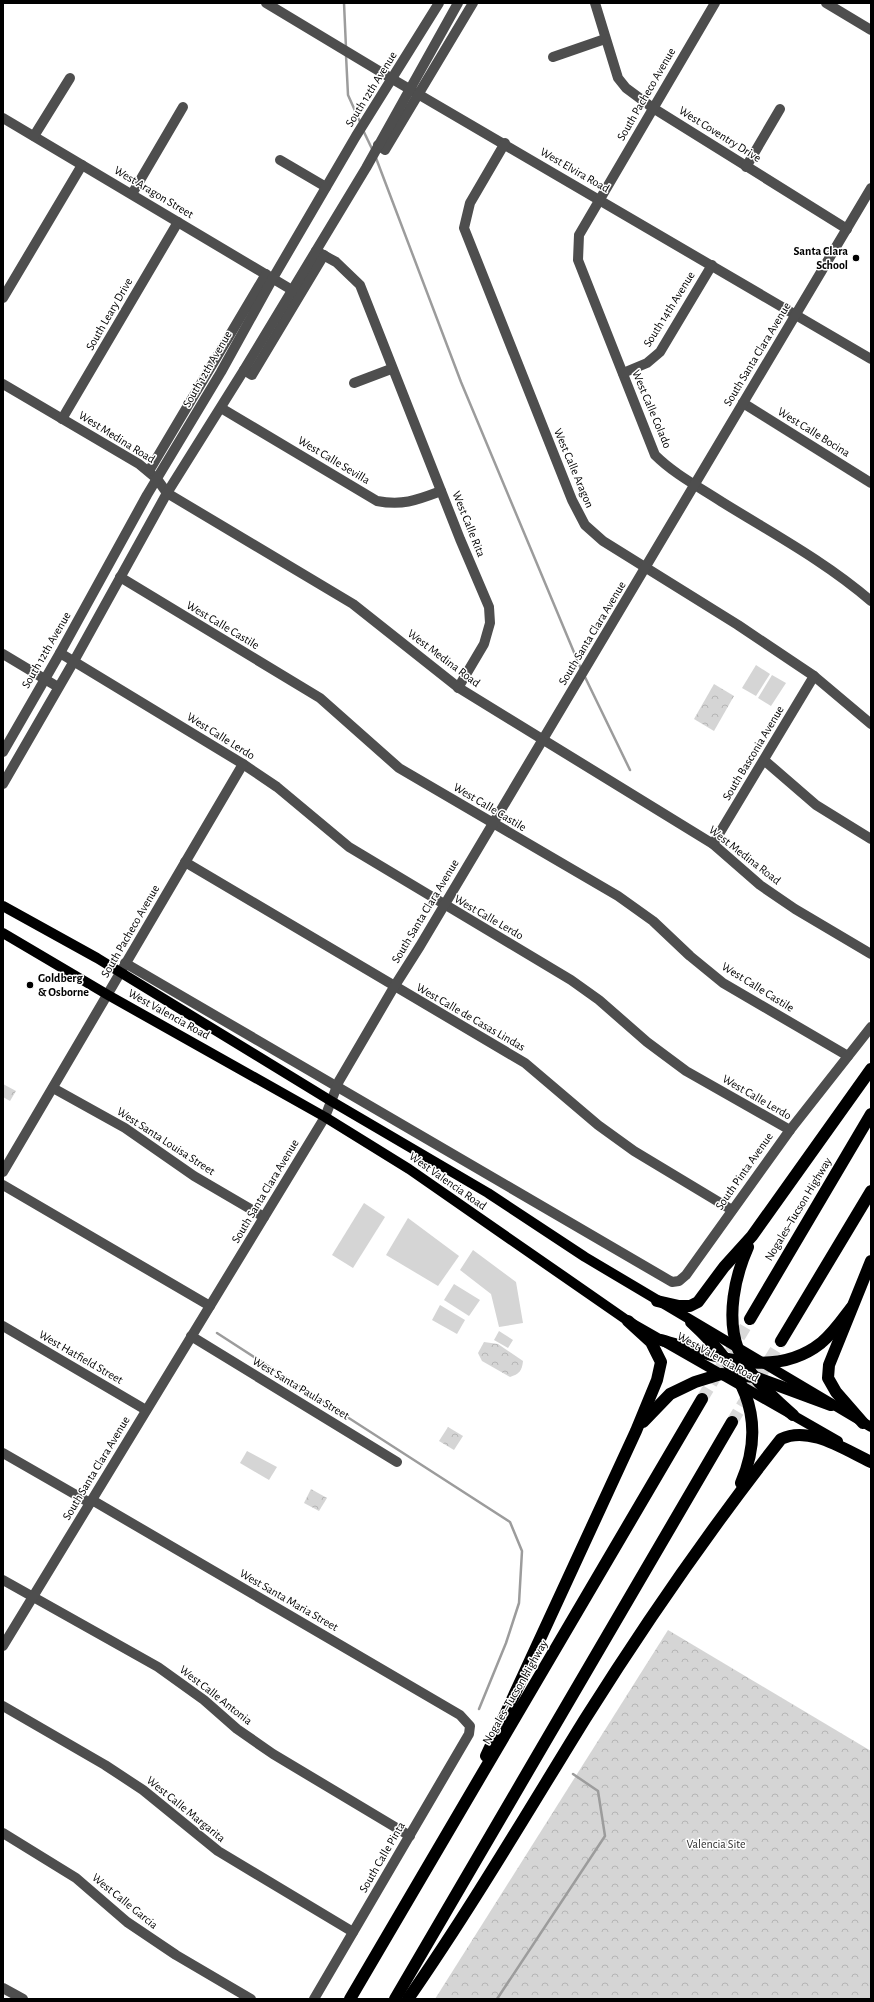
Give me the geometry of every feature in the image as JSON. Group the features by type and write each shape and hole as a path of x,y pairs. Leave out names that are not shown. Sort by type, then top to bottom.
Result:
{"highway":[{"path":"657,1301 679,1306 690,1306 698,1302 724,1267 752,1236 871,1069"},
{"name":"Nogales–Tucson Highway","path":"750,1319 871,1114"},
{"path":"781,1341 871,1191"},
{"path":"752,1236 739,1266 735,1286 732,1316 738,1348 745,1363 755,1377 773,1387 831,1406"},
{"path":"867,1425 836,1392 828,1378 829,1365 871,1261"},
{"path":"726,1360 764,1364 789,1359 811,1350 822,1343 831,1334 851,1308"},
{"path":"456,1820 636,1431 657,1380 661,1362 651,1342 628,1321"},
{"path":"691,1322 715,1346 726,1360 739,1380 749,1401 753,1422 752,1452 733,1501"},
{"path":"661,1340 715,1346"},
{"path":"636,1431 656,1407 670,1394 695,1382 722,1374 739,1380 755,1377"},
{"path":"773,1387 793,1415"},
{"name":"Nogales–Tucson Highway","path":"350,1999 702,1399"},
{"path":"395,1999 732,1422"},
{"path":"408,1999 449,1939 642,1631 733,1501 781,1439 789,1435 800,1434 814,1436 871,1461"}],"main road":[{"name":"West Valencia Road","path":"3,906 120,973 331,1101 488,1193 585,1257 691,1322"},
{"name":"West Valencia Road","path":"3,933 108,995 325,1117 409,1169 628,1321 722,1374"},
{"name":"West Valencia Road","path":"715,1346 738,1348 764,1364 773,1387"},
{"name":"West Valencia Road","path":"739,1380 773,1387"},
{"path":"831,1406 867,1425"},
{"path":"793,1415 871,1461"}],"street":[{"name":"West Elvira Road","path":"266,3 352,55 871,358"},
{"name":"South 12th Avenue","path":"149,471 439,3"},
{"path":"244,370 252,375 378,146 385,150 458,3"},
{"path":"414,91 473,3"},
{"name":"West Coventry Drive","path":"595,3 618,78 626,88 653,108 847,229"},
{"name":"South Pacheco Avenue","path":"600,199 715,3"},
{"path":"826,3 871,30"},
{"path":"553,57 605,39"},
{"path":"34,136 70,78"},
{"path":"132,194 183,107"},
{"path":"746,166 780,109"},
{"name":"West Aragon Street","path":"3,118 292,290"},
{"name":"West Calle Aragon","path":"505,143 470,203 464,228 572,500 585,525 603,541 738,625 814,676 871,724"},
{"path":"280,160 326,187"},
{"path":"3,298 82,165"},
{"name":"South Santa Clara Avenue","path":"3,1646 325,1117 337,1086 394,987 493,824 871,188"},
{"name":"West Calle Colado","path":"600,199 579,235 578,260 654,455 664,464 695,485 806,554 855,587 871,601"},
{"name":"South Leary Drive","path":"62,419 178,222"},
{"path":"3,784 58,687 74,662 167,493 221,408 292,290 320,253"},
{"name":"West Calle Rita","path":"320,253 336,262 360,286 441,491 489,607 490,623 484,644 458,688"},
{"name":"South 14th Avenue","path":"623,373 646,364 660,352 712,265"},
{"name":"South 12th Avenue","path":"3,752 158,479 221,372 269,276"},
{"path":"354,383 392,369"},
{"name":"West Medina Road","path":"3,384 149,471 158,479 167,493 353,604 458,688 713,844 760,885 795,909 871,954"},
{"name":"West Calle Bocina","path":"743,403 871,483"},
{"name":"West Calle Sevilla","path":"221,408 377,501 392,504 413,502 441,491"},
{"name":"West Calle Castile","path":"120,578 320,698 399,768 618,896 653,921 690,956 723,982 848,1056"},
{"name":"West Calle Lerdo","path":"60,653 277,787 349,847 571,980 599,1000 647,1042 686,1071 790,1130"},
{"path":"3,654 58,687"},
{"name":"South Basconia Avenue","path":"713,844 814,676"},
{"path":"764,760 816,805 871,839"},
{"name":"South Pacheco Avenue","path":"3,1172 242,764"},
{"name":"West Calle de Casas Lindas","path":"185,862 394,987 525,1063 598,1125 634,1151 732,1210"},
{"name":"West Valencia Road","path":"125,963 665,1279"},
{"name":"South Pinta Avenue","path":"665,1279 672,1282 679,1281 686,1275 790,1130 871,1027"},
{"name":"West Santa Louisa Street","path":"53,1088 125,1128 194,1176 264,1217"},
{"path":"3,1185 210,1306"},
{"name":"West Hatfield Street","path":"3,1326 146,1410"},
{"name":"West Santa Paula Street","path":"191,1336 397,1462"},
{"name":"West Santa Maria Street","path":"3,1453 91,1501 460,1715 470,1726"},
{"name":"West Calle Antonia","path":"3,1580 158,1667 204,1700 237,1729 273,1754 410,1836"},
{"name":"West Calle Margarita","path":"3,1706 105,1765 137,1786 218,1852 353,1932"},
{"name":"South Calle Pinta","path":"314,1999 469,1734 470,1726"},
{"name":"West Calle Garcia","path":"3,1834 76,1878 127,1922 176,1955 251,1999"},
{"path":"3,1988 23,1999"}],"green space":[{"path":"756,665 770,674 756,696 742,688"},
{"path":"772,675 786,683 771,706 758,698"},
{"path":"714,684 734,696 714,731 694,719"},
{"path":"3,1084 16,1091 10,1101 3,1097"},
{"path":"364,1203 385,1217 353,1268 332,1255"},
{"path":"408,1218 459,1256 438,1286 386,1255"},
{"path":"473,1250 516,1282 523,1323 499,1327 491,1294 460,1270"},
{"path":"454,1284 480,1300 469,1316 444,1300"},
{"path":"440,1305 465,1320 457,1334 432,1320"},
{"path":"499,1331 513,1340 508,1348 494,1340"},
{"path":"484,1342 498,1344 523,1361 520,1372 510,1377 482,1361 478,1353"},
{"path":"448,1427 463,1436 454,1450 439,1441"},
{"path":"247,1451 277,1467 269,1480 240,1463"},
{"path":"311,1489 327,1498 319,1511 304,1503"},
{"name":"Valencia Site","path":"668,1630 871,1751 871,1999 435,1999"}],"waterway":[{"path":"344,3 346,48"},
{"path":"346,55 348,95 361,124"},
{"path":"363,130 373,151"},
{"path":"376,158 461,382 581,669"},
{"path":"584,675 630,770"},
{"path":"217,1333 510,1522 522,1551 519,1603 506,1643 479,1709"},
{"path":"497,1999 605,1836 598,1791 573,1774"}],"tunnel":[{"path":"702,1399 750,1319"},
{"path":"732,1422 781,1341"}],"place":[{"name":"Santa Clara School","path":"856,258"},
{"name":"Goldberg & Osborne","path":"30,985"}]}
